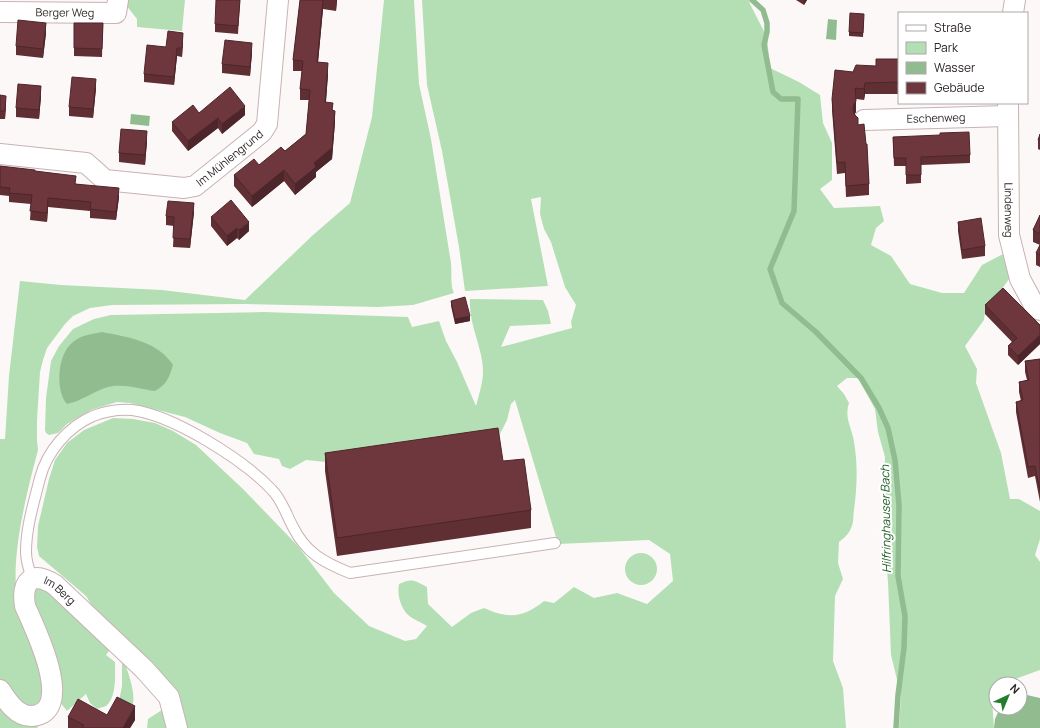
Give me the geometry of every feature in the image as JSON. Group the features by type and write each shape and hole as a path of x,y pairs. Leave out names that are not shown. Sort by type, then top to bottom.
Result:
{"street":[{"name":"Berger Weg","path":"0,12 116,13 118,0"},
{"name":"Im Mühlengrund","path":"0,154 86,163 105,180 184,188 195,186 262,132 267,124 278,0"},
{"path":"1013,12 1015,0"},
{"name":"Eschenweg","path":"864,120 1008,109"},
{"name":"Lindenweg","path":"1008,109 1009,235 1020,279 1033,303 1040,310"},
{"name":"Im Berg","path":"0,690 8,702 17,711 27,716 35,716 42,712 51,701 53,685 47,660 25,606 24,591 26,585 32,578 46,579 55,584 144,669 169,697 177,728"}],"lane":[{"path":"32,578 27,565 26,552 29,524 41,475 48,456 61,439 76,425 98,414 116,410 133,410 171,422 195,433 234,458 273,490 283,505 293,527 308,550 326,562 350,573 555,543"}],"green space":[{"path":"126,0 185,0 182,31 137,27 137,19 126,5"},
{"path":"384,0 414,0 419,84 431,139 451,263 454,293 413,305 378,307 244,304 112,305 90,308 73,316 47,348 40,372 37,420 38,450 20,526 17,547 16,586 18,603 44,673 45,684 44,692 39,702 30,706 19,703 10,694 0,679 0,439 5,439 9,376 20,281 61,285 162,290 245,300 313,235 350,203 372,117"},
{"path":"422,0 749,0 767,37 770,68 799,82 820,95 823,123 832,143 832,180 820,189 834,208 880,206 884,221 876,228 871,245 891,256 910,284 942,293 964,293 982,265 1005,253 1012,275 985,312 984,320 965,346 977,369 976,383 1001,453 1010,499 1019,499 1040,511 1040,539 1035,555 1040,562 1040,670 1024,676 988,676 988,716 993,716 994,728 899,728 901,696 891,655 888,582 882,509 885,457 878,432 875,409 858,378 847,378 837,386 849,403 847,414 854,442 857,476 852,526 849,532 839,542 838,563 843,579 835,596 833,661 843,688 846,728 182,728 86,596 39,556 37,547 38,526 55,460 67,443 84,430 113,418 133,419 155,423 173,431 196,445 243,489 297,545 334,593 369,626 405,641 416,639 427,626 409,616 401,604 398,592 399,584 410,580 416,581 427,587 428,604 452,627 471,613 484,608 501,614 522,614 544,601 554,603 574,587 594,598 617,593 647,604 673,581 670,554 649,540 558,544 515,400 511,404 507,420 498,438 326,462 306,460 290,469 282,466 279,459 254,454 247,443 220,433 185,417 130,403 117,402 91,410 67,424 58,433 49,435 46,433 46,398 51,361 59,346 73,329 94,319 111,315 264,312 408,317 412,327 439,321 446,341 476,406 482,381 483,364 471,318 470,299 543,300 548,311 551,324 510,326 501,347 572,328 571,322 576,305 565,287 551,242 544,229 540,214 541,197 531,199 548,286 465,291 459,247 442,151 427,85"},
{"path":"638,553 644,553 654,560 657,569 656,575 650,582 644,585 638,585 628,578 625,572 625,566 632,556"},
{"path":"45,587 112,647 106,655 115,662 115,685 110,702 106,706 97,709 90,703 86,694 67,711 59,701 31,595 36,588"},
{"path":"122,661 124,661 128,671 131,684 133,696 132,706 119,701 122,686"},
{"path":"0,702 27,726 39,725 37,728 0,728"},
{"path":"165,708 171,728 147,728 148,719"}],"water":[{"path":"828,19 837,20 836,40 826,39"},
{"path":"131,114 150,116 149,126 130,124"},
{"path":"102,332 141,341 159,350 173,365 169,377 165,383 155,391 126,386 108,387 78,401 67,404 63,398 59,382 61,363 64,355 68,348 76,340 87,335"},
{"path":"1028,695 1040,698 1040,728 994,728 996,716 1028,716"}],"building":[{"path":"216,0 240,0 238,26 215,24"},
{"path":"300,0 323,0 317,62 328,63 325,102 333,103 332,110 335,111 332,148 314,163 316,167 295,184 284,170 252,196 234,175 254,159 259,165 281,147 285,151 306,134 310,90 300,89 303,61 293,60"},
{"path":"850,13 864,14 863,33 849,32"},
{"path":"18,20 46,23 43,49 16,46"},
{"path":"74,23 103,23 102,49 74,48"},
{"path":"168,31 183,33 182,48 177,48 174,77 144,74 147,45 166,47"},
{"path":"225,40 252,43 250,67 222,64"},
{"path":"876,59 898,59 898,82 865,83 864,89 855,88 856,101 853,109 854,114 858,118 858,125 864,124 867,144 869,184 846,186 845,162 837,163 832,99 835,70 853,72 856,65 876,66"},
{"path":"72,77 96,79 93,109 69,107"},
{"path":"18,84 41,86 39,110 16,108"},
{"path":"230,87 245,106 222,124 218,118 188,141 172,122 193,105 199,113"},
{"path":"0,95 6,96 5,111 0,111"},
{"path":"121,129 147,131 145,155 119,153"},
{"path":"969,132 970,155 921,157 921,175 906,175 906,158 894,158 893,137"},
{"path":"0,166 76,176 75,184 119,188 116,212 90,209 91,202 48,198 47,213 30,211 32,195 9,193 10,188 0,187"},
{"path":"231,200 249,222 239,230 237,228 227,236 211,217"},
{"path":"168,201 194,203 190,239 173,238 174,217 166,216"},
{"path":"1040,215 1040,234 1033,230"},
{"path":"981,218 985,246 962,250 958,222"},
{"path":"1040,245 1040,255 1036,253"},
{"path":"1003,288 1040,325 1040,335 1018,356 1008,346 1017,338 985,305"},
{"path":"465,297 470,316 455,319 451,301"},
{"path":"1040,359 1040,491 1035,466 1028,467 1016,402 1023,400 1019,382 1029,380 1025,361"},
{"path":"498,428 503,461 524,459 531,510 337,538 325,453"},
{"path":"117,697 135,706 123,728 82,728 84,725 68,717 78,699 107,715"}],"waterway":[{"name":"Hilfringhauser Bach","path":"752,0 763,10 767,23 767,32 764,45 773,92 781,99 798,99 794,211 770,269 782,303 816,332 861,378 879,408 888,428 895,460 899,505 898,576 905,616 904,648 898,695 896,728"}]}
